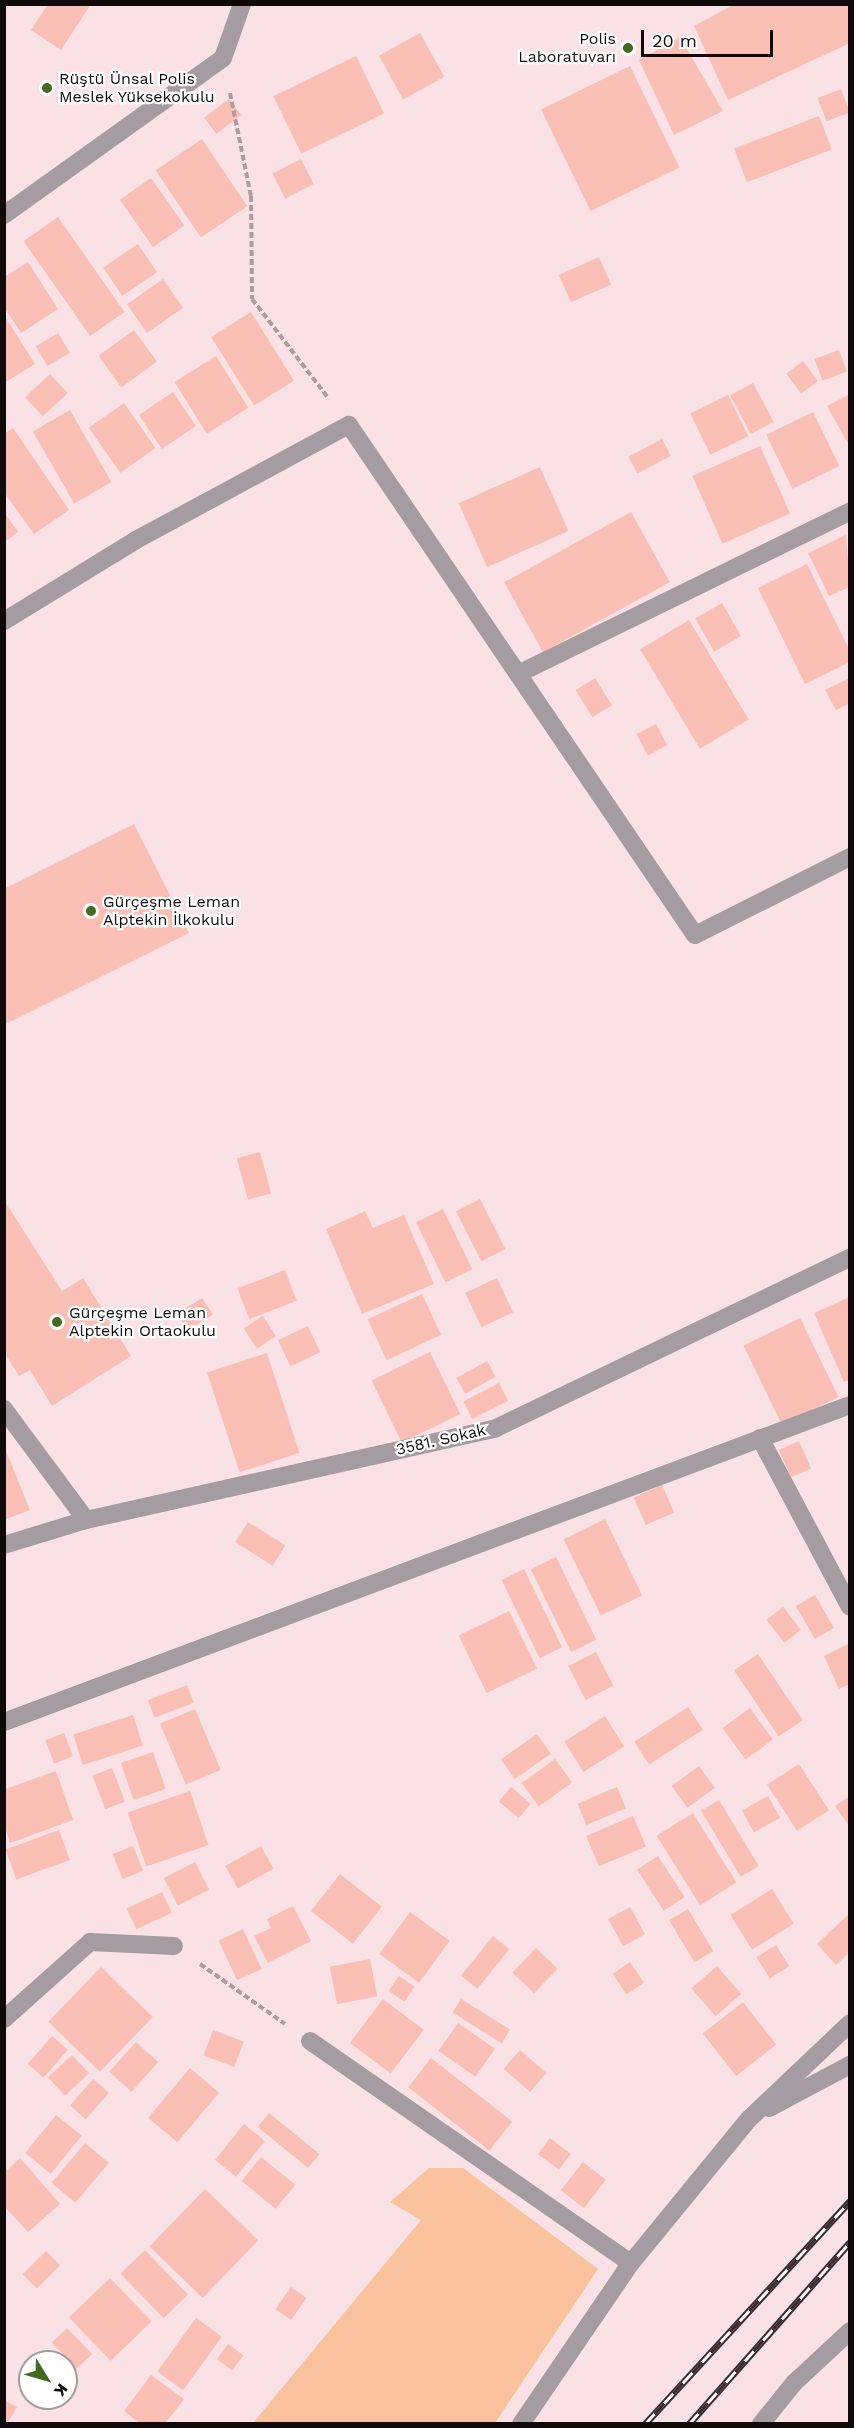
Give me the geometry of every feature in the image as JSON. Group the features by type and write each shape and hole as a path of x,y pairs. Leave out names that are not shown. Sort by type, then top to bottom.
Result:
{"street":[{"path":"4,215 223,58 242,4"},
{"path":"4,621 136,540 349,425 695,934 849,857"},
{"path":"518,674 849,511"},
{"name":"3581. Sokak","path":"4,1545 86,1520 496,1428 849,1258"},
{"path":"4,1722 849,1406"},
{"path":"4,1409 86,1520"},
{"path":"760,1438 849,1606"},
{"path":"4,2019 90,1942 174,1946"},
{"path":"521,2424 631,2263 749,2119 849,2023"},
{"path":"310,2041 631,2263"},
{"path":"749,2119 849,2065"},
{"path":"761,2424 794,2383 849,2331"}],"path":[{"path":"223,58 251,196 252,299 349,425"},
{"path":"174,1946 310,2041"}],"shaded area":[{"path":"429,2168 463,2168 598,2269 495,2423 253,2423 421,2220 390,2202"}],"building":[{"path":"48,4 91,4 61,50 31,30"},
{"path":"735,4 850,4 850,43 728,100 694,26"},
{"path":"420,33 444,77 403,100 379,56"},
{"path":"680,37 723,111 674,135 639,60"},
{"path":"356,56 384,114 301,154 273,96"},
{"path":"630,66 680,168 591,211 541,109"},
{"path":"841,89 850,112 827,121 818,98"},
{"path":"229,99 241,115 216,134 204,118"},
{"path":"819,116 832,150 747,182 734,149"},
{"path":"202,139 247,206 201,237 156,170"},
{"path":"301,159 314,184 285,198 272,174"},
{"path":"151,178 184,226 153,247 120,200"},
{"path":"58,217 125,312 90,336 24,241"},
{"path":"138,244 157,272 122,296 103,267"},
{"path":"599,257 611,284 571,302 559,275"},
{"path":"28,262 58,309 21,333 4,307 4,277"},
{"path":"163,279 183,308 147,333 127,304"},
{"path":"251,312 294,381 254,406 211,337"},
{"path":"4,315 35,364 4,383"},
{"path":"134,330 157,362 121,387 98,356"},
{"path":"58,333 70,353 48,366 36,346"},
{"path":"839,350 847,372 822,381 815,359"},
{"path":"216,356 248,408 207,434 174,382"},
{"path":"803,361 818,381 801,394 786,374"},
{"path":"50,374 68,393 43,416 25,397"},
{"path":"753,383 774,422 751,434 730,395"},
{"path":"173,392 196,426 162,449 139,415"},
{"path":"850,394 850,447 827,406"},
{"path":"728,395 748,436 710,455 690,413"},
{"path":"124,403 156,448 120,473 89,428"},
{"path":"70,410 112,482 74,503 33,432"},
{"path":"813,412 839,466 793,489 766,435"},
{"path":"13,428 69,510 34,534 4,492 4,434"},
{"path":"662,439 671,456 637,474 628,457"},
{"path":"760,446 790,514 722,544 692,476"},
{"path":"540,467 568,531 487,567 459,503"},
{"path":"4,512 18,532 4,542"},
{"path":"631,512 670,582 543,652 504,582"},
{"path":"846,535 850,587 829,596 808,553"},
{"path":"807,564 850,651 850,662 805,684 758,588"},
{"path":"722,603 741,636 714,651 695,618"},
{"path":"689,620 749,719 700,749 640,649"},
{"path":"595,678 612,705 592,717 575,690"},
{"path":"850,678 850,703 836,710 825,690"},
{"path":"656,724 667,745 648,756 637,734"},
{"name":"Gürçeşme Leman Alptekin İlkokulu","path":"134,824 189,933 4,1025 4,889"},
{"path":"260,1152 271,1194 248,1200 237,1158"},
{"path":"480,1199 505,1249 481,1261 456,1211"},
{"name":"Gürçeşme Leman Alptekin Ortaokulu","path":"4,1200 62,1291 83,1278 131,1356 52,1406 30,1370 19,1376 4,1352"},
{"path":"443,1209 472,1269 445,1282 416,1222"},
{"path":"365,1211 373,1228 404,1215 434,1284 362,1314 326,1229"},
{"path":"285,1270 297,1301 249,1319 237,1288"},
{"path":"497,1278 513,1312 481,1327 465,1293"},
{"path":"422,1294 441,1335 387,1360 368,1319"},
{"path":"850,1297 850,1380 844,1382 814,1313"},
{"path":"202,1298 213,1315 188,1331 177,1314"},
{"path":"263,1316 276,1336 257,1349 244,1329"},
{"path":"800,1318 839,1397 782,1425 743,1346"},
{"path":"308,1326 320,1352 290,1366 278,1340"},
{"path":"430,1352 460,1414 402,1443 372,1380"},
{"path":"267,1353 299,1453 240,1472 207,1372"},
{"path":"487,1361 496,1377 465,1394 456,1378"},
{"path":"499,1383 508,1401 472,1419 463,1401"},
{"path":"799,1441 811,1468 791,1477 779,1450"},
{"path":"4,1446 30,1510 4,1520"},
{"path":"662,1485 674,1512 646,1525 634,1498"},
{"path":"605,1519 642,1595 601,1616 564,1539"},
{"path":"248,1522 285,1545 273,1566 235,1542"},
{"path":"556,1557 596,1640 571,1652 531,1569"},
{"path":"524,1569 562,1647 540,1658 502,1580"},
{"path":"815,1595 834,1628 815,1639 796,1606"},
{"path":"783,1607 801,1630 784,1643 766,1620"},
{"path":"509,1611 537,1669 487,1693 459,1636"},
{"path":"850,1643 850,1684 839,1689 824,1656"},
{"path":"596,1652 613,1686 586,1700 568,1666"},
{"path":"758,1654 803,1720 779,1737 734,1670"},
{"path":"187,1685 194,1703 155,1718 148,1700"},
{"path":"688,1707 703,1730 649,1765 634,1742"},
{"path":"750,1708 773,1740 745,1760 722,1728"},
{"path":"195,1709 221,1770 186,1785 160,1724"},
{"path":"133,1715 143,1745 83,1765 73,1734"},
{"path":"605,1716 624,1747 583,1772 564,1741"},
{"path":"64,1733 73,1756 54,1764 45,1740"},
{"path":"537,1734 551,1754 515,1779 501,1759"},
{"path":"153,1752 166,1789 134,1800 121,1763"},
{"path":"555,1759 572,1782 539,1807 522,1783"},
{"path":"799,1764 829,1810 797,1831 767,1785"},
{"path":"699,1766 715,1788 687,1808 671,1786"},
{"path":"112,1768 125,1802 105,1809 92,1776"},
{"path":"56,1771 73,1820 10,1843 5,1827 5,1789"},
{"path":"511,1787 531,1804 519,1818 499,1802"},
{"path":"617,1787 626,1808 586,1825 577,1804"},
{"path":"190,1791 209,1845 146,1866 128,1812"},
{"path":"768,1796 780,1818 754,1832 742,1811"},
{"path":"850,1796 850,1827 835,1806"},
{"path":"719,1800 759,1866 741,1877 701,1811"},
{"path":"693,1813 736,1883 700,1905 657,1836"},
{"path":"633,1816 646,1846 599,1866 586,1836"},
{"path":"59,1830 70,1860 16,1880 5,1849"},
{"path":"133,1846 143,1871 123,1879 113,1854"},
{"path":"261,1846 274,1869 238,1889 225,1866"},
{"path":"658,1856 685,1897 664,1911 637,1870"},
{"path":"195,1862 209,1890 178,1906 164,1878"},
{"path":"340,1874 382,1907 353,1944 311,1911"},
{"path":"772,1889 794,1924 752,1950 730,1915"},
{"path":"162,1892 172,1913 136,1929 127,1908"},
{"path":"293,1906 311,1941 268,1963 254,1936 271,1928 267,1919"},
{"path":"630,1907 645,1934 623,1946 608,1919"},
{"path":"688,1909 713,1951 694,1962 669,1920"},
{"path":"410,1912 450,1941 419,1983 379,1954"},
{"path":"850,1913 850,1952 836,1965 817,1944"},
{"path":"243,1929 262,1969 237,1980 219,1940"},
{"path":"493,1936 509,1949 477,1989 461,1976"},
{"path":"776,1945 789,1966 770,1978 756,1957"},
{"path":"536,1948 558,1969 534,1993 512,1972"},
{"path":"370,1959 377,1996 337,2004 330,1967"},
{"path":"630,1962 644,1983 627,1994 613,1974"},
{"path":"717,1966 741,1994 716,2016 691,1988"},
{"path":"101,1967 153,2017 100,2072 48,2022"},
{"path":"399,1976 415,1987 404,2002 389,1991"},
{"path":"383,1999 424,2030 391,2074 350,2043"},
{"path":"461,1999 510,2030 502,2043 453,2013"},
{"path":"743,2002 776,2045 736,2076 703,2033"},
{"path":"458,2023 495,2049 475,2077 438,2051"},
{"path":"213,2030 244,2042 234,2067 203,2055"},
{"path":"52,2036 68,2050 44,2078 28,2064"},
{"path":"136,2042 158,2062 132,2092 109,2072"},
{"path":"520,2050 546,2073 530,2092 504,2069"},
{"path":"72,2055 89,2073 65,2096 48,2078"},
{"path":"431,2058 512,2121 489,2151 408,2087"},
{"path":"190,2068 219,2092 177,2142 148,2118"},
{"path":"93,2079 109,2093 86,2119 70,2105"},
{"path":"269,2113 320,2154 308,2168 258,2127"},
{"path":"56,2115 82,2136 51,2174 25,2153"},
{"path":"244,2124 265,2141 236,2177 215,2160"},
{"path":"550,2138 571,2154 559,2170 538,2154"},
{"path":"85,2143 109,2163 75,2203 52,2183"},
{"path":"261,2157 295,2185 276,2209 241,2181"},
{"path":"20,2158 60,2204 28,2232 4,2206 4,2173"},
{"path":"583,2162 606,2180 584,2208 561,2190"},
{"path":"205,2189 258,2240 203,2298 149,2247"},
{"path":"145,2250 188,2295 164,2318 121,2274"},
{"path":"46,2251 60,2265 37,2288 23,2274"},
{"path":"110,2278 152,2321 111,2361 69,2318"},
{"path":"291,2287 307,2298 291,2320 276,2309"},
{"path":"196,2318 222,2337 183,2390 157,2371"},
{"path":"67,2328 92,2354 78,2367 78,2350 59,2350 52,2343"},
{"path":"228,2344 243,2355 232,2371 217,2359"},
{"path":"151,2375 184,2399 165,2424 140,2424 124,2411"},
{"path":"4,2400 17,2407 7,2424 4,2424"}],"railway":[{"path":"645,2424 850,2201"},
{"path":"689,2424 850,2242"}],"place":[{"name":"Polis Laboratuvarı","path":"628,48"},
{"name":"Rüştü Ünsal Polis Meslek Yüksekokulu","path":"47,88"},
{"name":"Gürçeşme Leman Alptekin İlkokulu","path":"91,911"},
{"name":"Gürçeşme Leman Alptekin Ortaokulu","path":"57,1322"}]}
